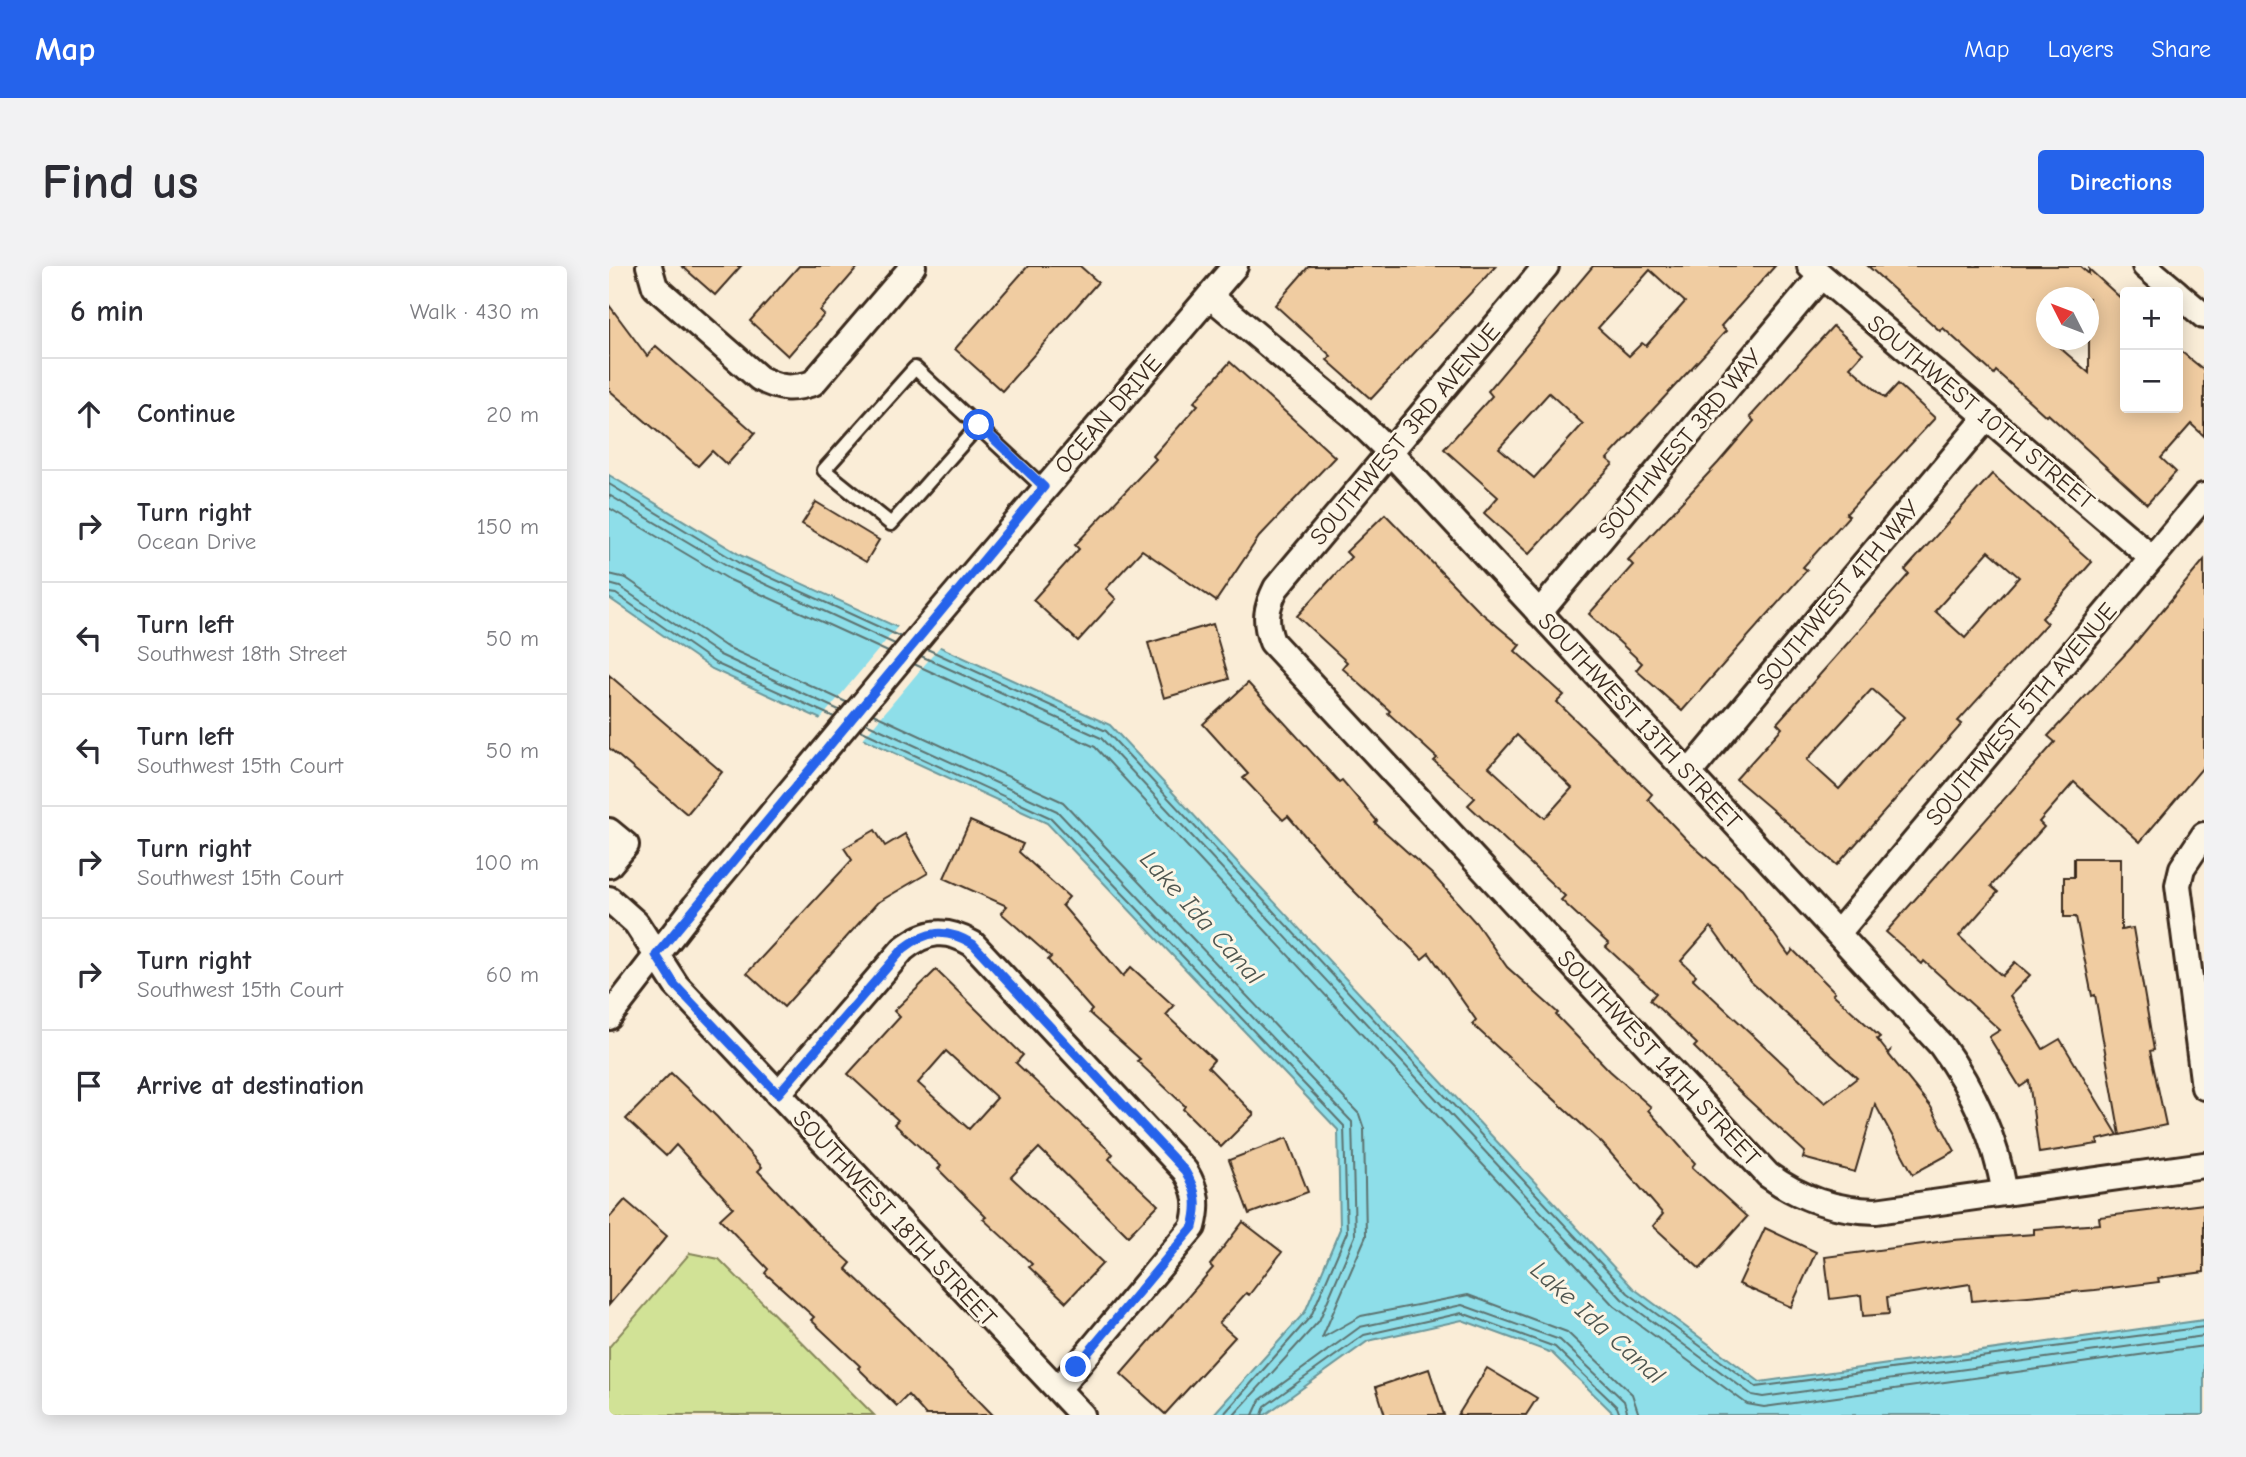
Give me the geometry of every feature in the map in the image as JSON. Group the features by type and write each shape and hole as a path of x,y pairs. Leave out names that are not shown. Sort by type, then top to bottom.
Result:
{"street":[{"path":"649,266 655,287 759,379 776,388 795,389 813,383 912,266"},
{"name":"OCEAN DRIVE","path":"609,1017 656,955 928,626 1235,266"},
{"name":"SOUTHWEST 3RD AVENUE","path":"1268,605 1276,587 1546,266"},
{"path":"2145,266 2170,287"},
{"name":"SOUTHWEST 10TH STREET","path":"1815,271 2152,558"},
{"name":"SOUTHWEST 3RD WAY","path":"1539,613 1815,271"},
{"name":"SOUTHWEST 13TH STREET","path":"1210,296 1353,416 1390,453 1941,1045 1966,1080 1986,1120 1999,1161 2005,1193"},
{"path":"2183,298 2204,316"},
{"name":"SOUTHWEST 4TH WAY","path":"1689,773 1987,417"},
{"name":"SOUTHWEST 5TH AVENUE","path":"1838,933 2204,496"},
{"name":"SOUTHWEST 14TH STREET","path":"1268,605 1266,624 1272,642 1768,1175 1819,1203 1857,1210 2005,1193 2204,1165"},
{"path":"609,831 626,845 609,865"},
{"path":"2204,835 2182,867 2178,886 2204,1087"},
{"name":"SOUTHWEST 18TH STREET","path":"609,899 636,923 675,985 1082,1415"},
{"path":"778,1094 903,949 918,937 937,932 956,934 973,944 1185,1171 1195,1189 1198,1208 1193,1227 1058,1389"}],"lane":[{"path":"979,425 891,524 824,470 915,368 979,425 1044,487"}],"green space":[{"path":"690,1253 719,1259 874,1415 609,1415 609,1347"}],"water":[{"name":"Lake Ida Canal","path":"609,475 742,556 1110,725 1633,1288 1760,1382 2204,1320 2204,1415 1615,1415 1552,1353 1462,1320 1368,1341 1265,1415 1213,1415 1305,1312 1340,1229 1338,1130 1047,823 712,669 609,598"}],"pier":[{"path":"899,625 942,644 861,741 818,722"}],"building":[{"path":"682,266 741,266 715,295"},
{"path":"799,266 859,266 820,311 824,315 788,356 750,321"},
{"path":"1028,266 1080,266 1098,282 1002,391 955,349"},
{"path":"1309,266 1496,266 1371,399 1327,360 1331,356 1275,305"},
{"path":"1593,266 1775,266 1721,326 1726,331 1607,459 1613,464 1529,554 1484,513 1498,497 1444,449 1492,396 1488,391","holes":["1650,270 1685,302 1646,346 1642,343 1629,356 1598,328","1549,393 1583,424 1534,478 1499,448"]},
{"path":"1868,266 2080,266 2089,274 2089,269 2120,297 2120,413 2183,413 2183,353 2204,370 2204,436 2191,424 2161,458 2176,472 2147,504 2048,414 2046,416 1996,371 1994,374 1943,328 1940,331"},
{"path":"609,305 647,356 656,346 755,433 727,465 712,451 698,466 609,390"},
{"path":"1833,326 1863,353 1850,367 1885,398 1898,384 1935,418 1846,514 1849,516 1803,567 1807,570 1682,711 1636,670 1642,663 1589,614 1633,565 1628,560 1718,463 1754,421 1750,417"},
{"path":"1230,362 1335,457 1259,537 1216,601 1142,550 1106,589 1116,599 1078,641 1033,600 1079,549 1075,545 1156,459 1153,456 1198,405 1194,402"},
{"path":"1992,474 2092,562 2042,618 2047,623 1958,721 1962,724 1837,865 1736,779 1782,728 1777,723 1909,574 1905,570","holes":["1989,551 2019,577 1965,638 1935,611","1872,689 1904,717 1839,789 1807,760"]},
{"path":"816,502 879,540 866,562 802,524"},
{"path":"1385,514 1478,610 1520,645 1515,651 1564,695 1557,702 1652,794 1648,799 1690,843 1742,890 1789,955 1793,950 1835,992 1833,994 1880,1037 1877,1039 1888,1053 1890,1051 1889,1055 1931,1107 1955,1151 1913,1174 1875,1104 1855,1172 1803,1158 1805,1152 1694,1047 1697,1044 1650,1000 1656,993 1606,947 1609,944 1561,900 1565,896 1468,805 1475,798 1434,761 1437,758 1388,713 1390,711 1342,668 1347,662 1297,616 1351,557 1346,552","holes":["1517,735 1572,788 1545,818 1489,767","1711,927 1750,981 1857,1078 1825,1103 1693,979 1696,975 1681,961"]},
{"path":"2204,560 2204,766 2140,842 2074,782 2039,822 2044,827 1991,886 1998,892 1959,936 2002,976 2015,962 2030,975 2010,996 2043,1049 2060,1039 2118,1135 2097,1140 2098,1144 2039,1153 2029,1081 2020,1087 1989,1037 2000,1030 1924,961 1922,964 1886,932 2055,742 2048,736 2131,648"},
{"path":"1213,624 1229,679 1164,698 1148,643"},
{"path":"609,675 722,772 687,814 609,748"},
{"path":"1248,683 1339,782 1342,780 1377,821 1375,823 1433,875 1476,923 1507,967 1558,1013 1556,1015 1610,1071 1651,1107 1648,1110 1695,1163 1692,1167 1747,1217 1700,1269 1653,1226 1663,1214 1602,1143 1472,1024 1476,1020 1429,953 1422,959 1341,878 1288,816 1283,820 1243,778 1248,774 1203,724"},
{"path":"970,821 1023,844 1019,852 1069,897 1062,905 1123,976 1131,967 1174,1006 1166,1015 1214,1060 1208,1067 1254,1114 1221,1147 1183,1109 1185,1106 1137,1061 1140,1059 1089,1013 1092,1010 1048,960 1051,957 1001,913 1007,906 944,878"},
{"path":"875,830 885,846 905,834 928,873 877,903 784,1007 747,973 852,860 844,848"},
{"path":"2074,858 2121,858 2121,930 2133,928 2154,1050 2150,1051 2166,1125 2120,1135 2095,995 2092,996 2076,917 2064,917 2064,877 2074,877"},
{"path":"936,970 1023,1055 1016,1063 1113,1154 1109,1159 1158,1205 1128,1236 1039,1148 1011,1177 1103,1263 1066,1302 1029,1267 1032,1264 983,1219 986,1217 938,1169 941,1166 894,1124 898,1120 848,1074 900,1017 894,1011","holes":["946,1051 997,1098 969,1129 918,1083"]},
{"path":"671,1073 717,1117 762,1167 758,1171 811,1227 851,1263 846,1269 993,1415 926,1415 908,1395 897,1406 858,1368 860,1366 811,1320 814,1317 765,1273 768,1269 720,1219 733,1207 676,1145 666,1156 626,1119"},
{"path":"1287,1138 1308,1192 1249,1214 1229,1160"},
{"path":"625,1200 667,1236 609,1305 609,1218"},
{"path":"2204,1204 2204,1272 2158,1278 2159,1282 2095,1290 1972,1301 1970,1284 1887,1297 1889,1314 1863,1316 1861,1295 1830,1299 1825,1257 1953,1240 2034,1234 2034,1229 2100,1224 2099,1217"},
{"path":"1243,1222 1282,1252 1249,1295 1246,1293 1219,1323 1235,1337 1165,1414 1121,1374 1213,1268 1210,1265"},
{"path":"1765,1228 1816,1252 1791,1307 1739,1284"},
{"path":"1487,1368 1537,1398 1526,1415 1458,1415"},
{"path":"1429,1369 1444,1415 1385,1415 1376,1387"}],"route":[{"path":"979,425 1044,487 656,955 675,985 778,1094 903,949 918,937 937,932 956,934 973,944 1185,1171 1195,1189 1198,1208 1193,1227 1076,1367"}]}
